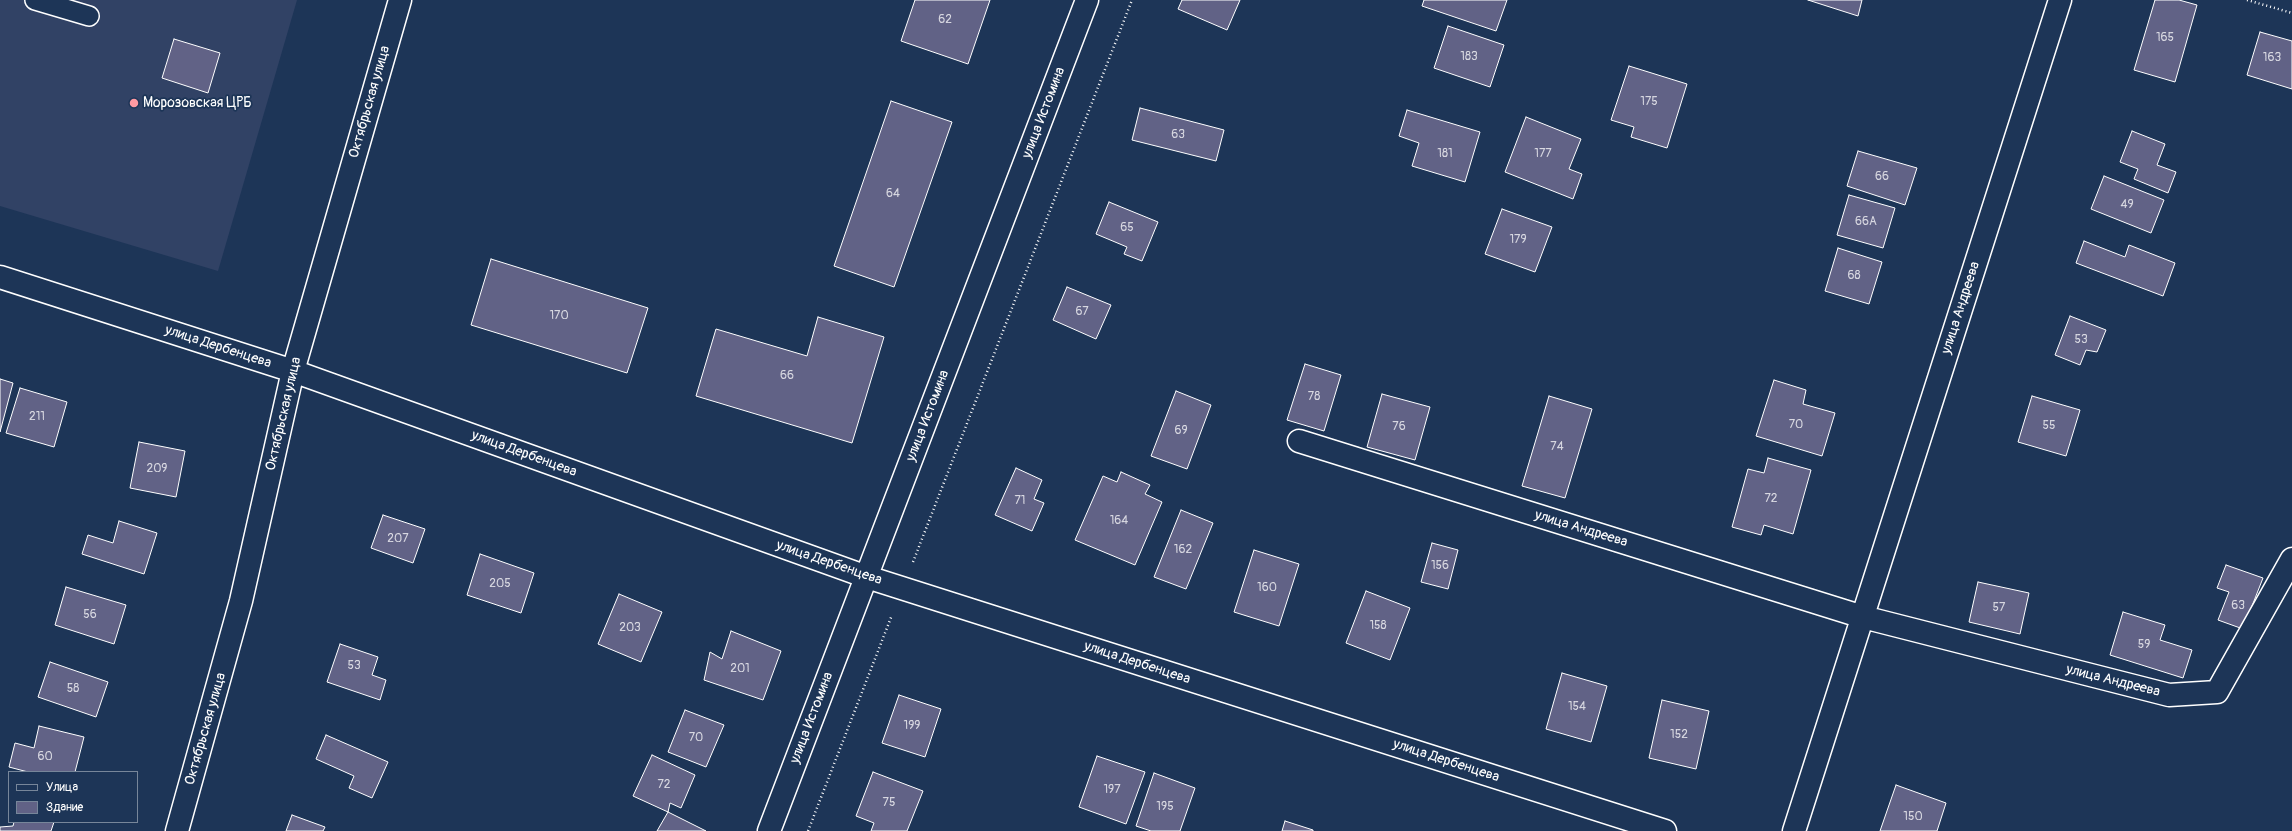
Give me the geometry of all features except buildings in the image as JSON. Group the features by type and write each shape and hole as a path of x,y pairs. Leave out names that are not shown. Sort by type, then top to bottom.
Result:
{"street":[{"name":"Октябрьская улица","path":"177,831 241,601 293,371 400,0"},
{"name":"улица Истомина","path":"769,831 1087,0"},
{"name":"улица Андреева","path":"1794,831 2060,0"},
{"name":"улица Дербенцева","path":"0,277 293,371 867,577 1665,831"},
{"name":"улица Андреева","path":"1299,440 1863,617 2169,695 2218,692 2292,559"}],"lane":[{"path":"36,0 89,16"}],"path":[{"path":"808,831 1132,0"},
{"path":"2246,0 2292,13"}],"shaded area":[{"name":"Морозовская ЦРБ","path":"0,0 297,0 218,271 0,206"}],"place":[{"name":"Морозовская ЦРБ","path":"134,103"}]}
